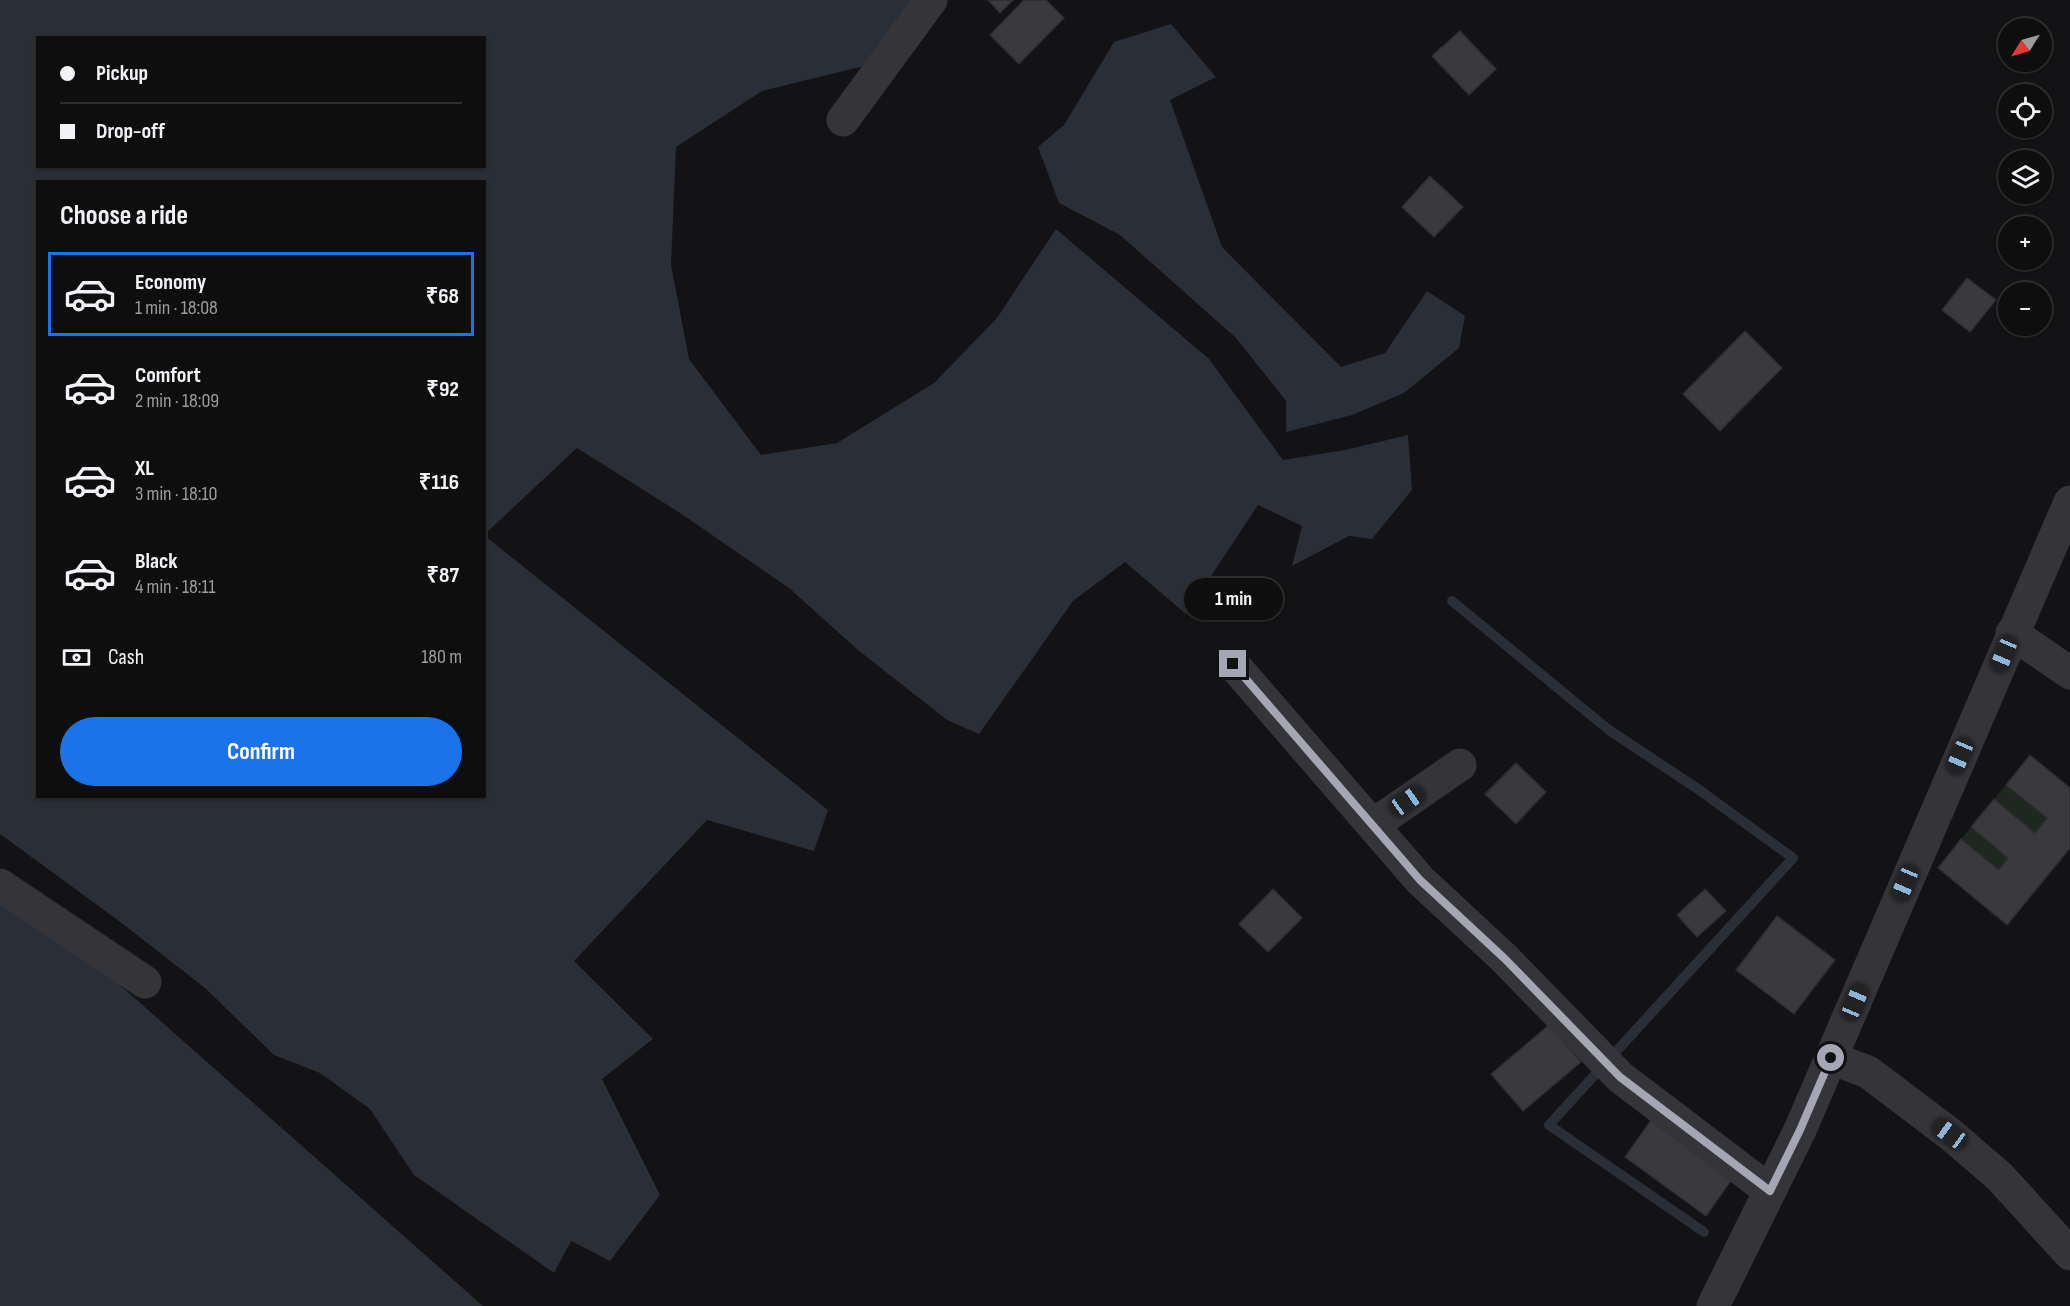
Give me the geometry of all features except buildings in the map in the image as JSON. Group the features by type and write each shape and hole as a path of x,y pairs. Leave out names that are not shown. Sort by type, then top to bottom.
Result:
{"street":[{"path":"843,120 931,0"},
{"path":"1713,1306 1800,1130 2070,502"},
{"path":"2012,633 2070,673"},
{"path":"1233,664 1420,880 1504,958 1627,1082 1770,1191"},
{"path":"1373,825 1460,765"},
{"path":"0,885 145,982"},
{"path":"1831,1058 1868,1072 1950,1134 2000,1177 2070,1254"}],"shaded area":[{"path":"0,0 911,0 868,65 762,91 676,147 671,265 689,359 761,455 837,443 934,383 997,318 1056,229 1209,359 1283,460 1345,450 1408,435 1412,490 1372,539 1349,536 1292,566 1302,526 1258,505 1186,614 1125,562 1073,601 979,734 947,720 858,650 789,588 680,513 577,448 486,533 486,180 36,180 36,798 486,798 486,537 828,810 814,851 707,820 574,961 653,1039 602,1079 660,1195 610,1261 571,1241 554,1273 414,1175 370,1109 320,1073 274,1055 205,988 119,921 0,834"},
{"path":"1171,24 1216,77 1170,100 1222,247 1341,367 1385,353 1427,291 1465,316 1459,348 1404,393 1352,415 1286,432 1286,401 1236,338 1120,235 1059,203 1038,147 1064,125 1114,42"},
{"path":"2006,785 2047,818 2035,833 1994,799"},
{"path":"1971,827 2008,858 1999,870 1961,839"},
{"path":"0,895 69,940 483,1306 0,1306"}],"waterway":[{"path":"1452,601 1609,730 1698,789 1793,858 1549,1125 1704,1232"}],"route":[{"path":"1233,664 1420,880 1504,958 1620,1077 1770,1191 1800,1130 1831,1058"}]}
